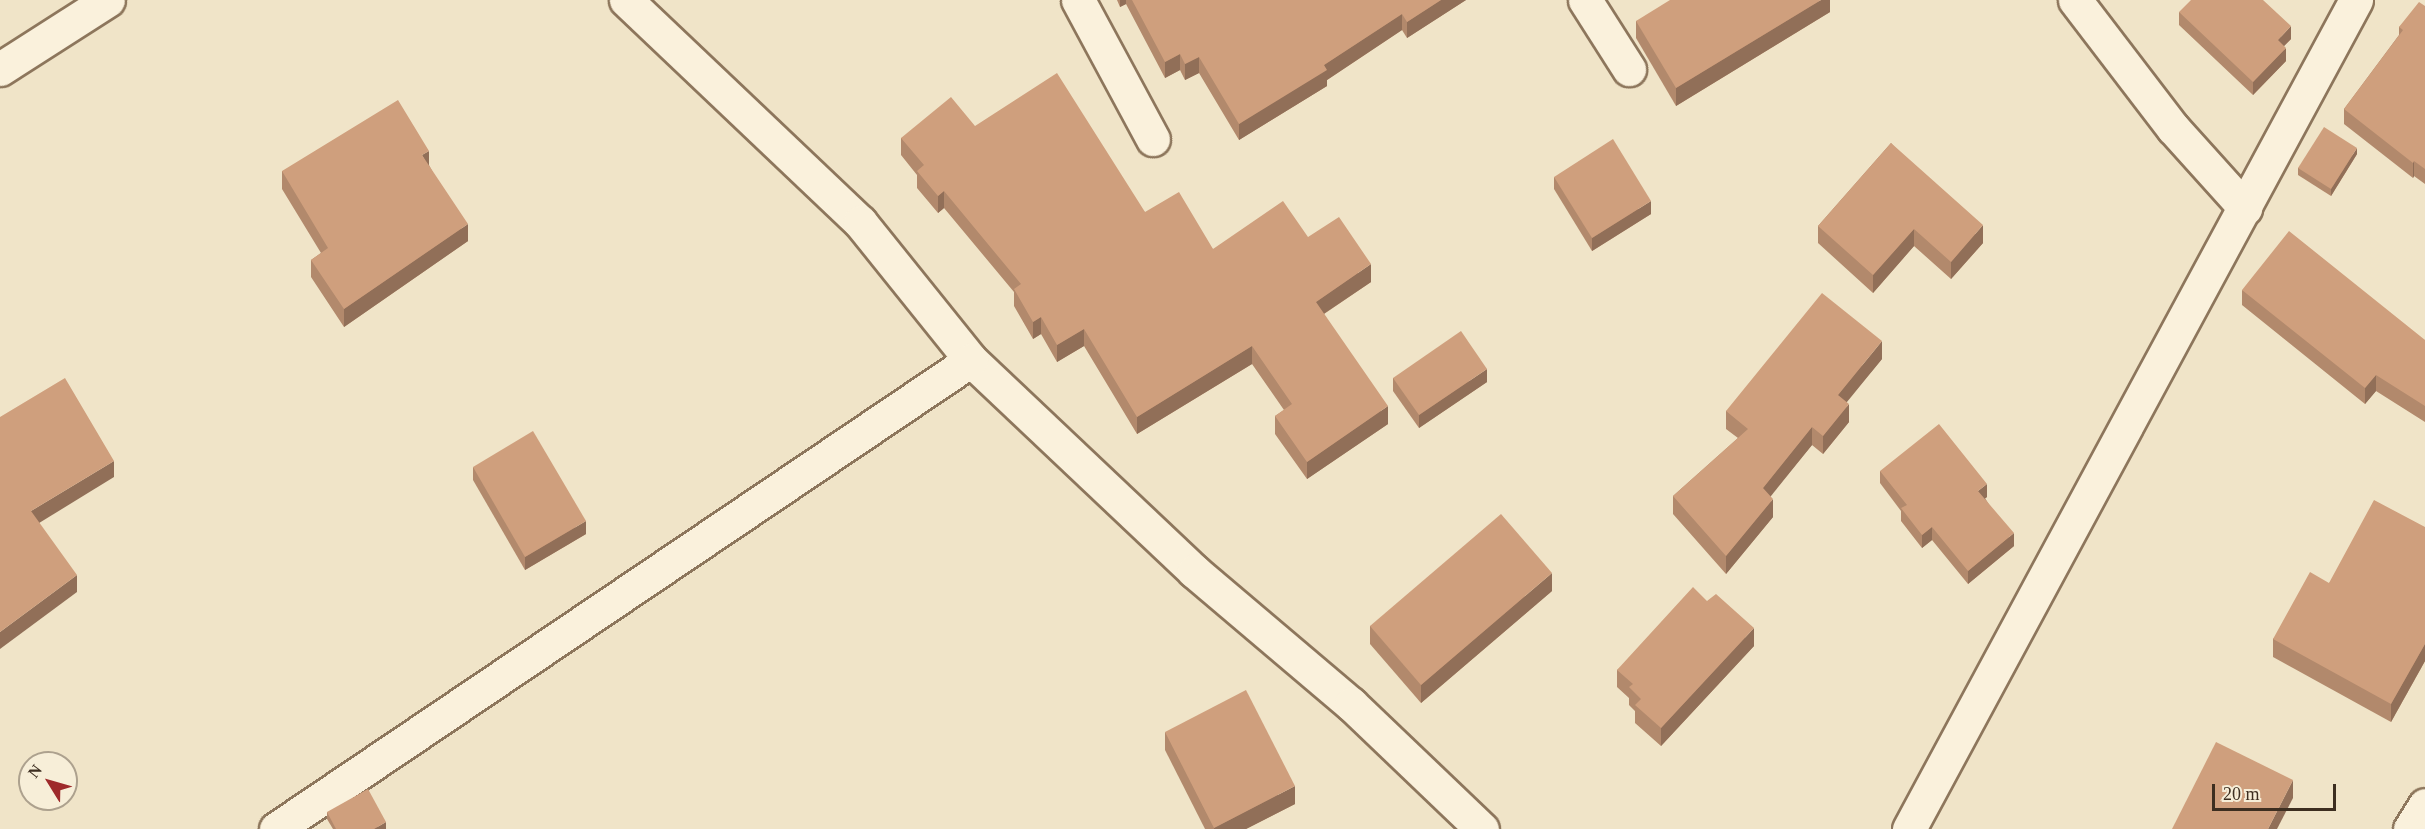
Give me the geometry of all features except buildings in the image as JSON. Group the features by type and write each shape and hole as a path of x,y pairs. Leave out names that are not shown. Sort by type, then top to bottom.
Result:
{"street":[{"path":"0,69 108,0"},
{"path":"626,0 860,222 971,360 1194,571 1351,704 1482,829"},
{"path":"1078,0 1153,140"},
{"path":"1585,0 1629,69"},
{"path":"2075,0 2173,128 2245,208"},
{"path":"1909,829 2356,0"},
{"path":"276,829 971,360"},
{"path":"2410,829 2425,805"}]}
